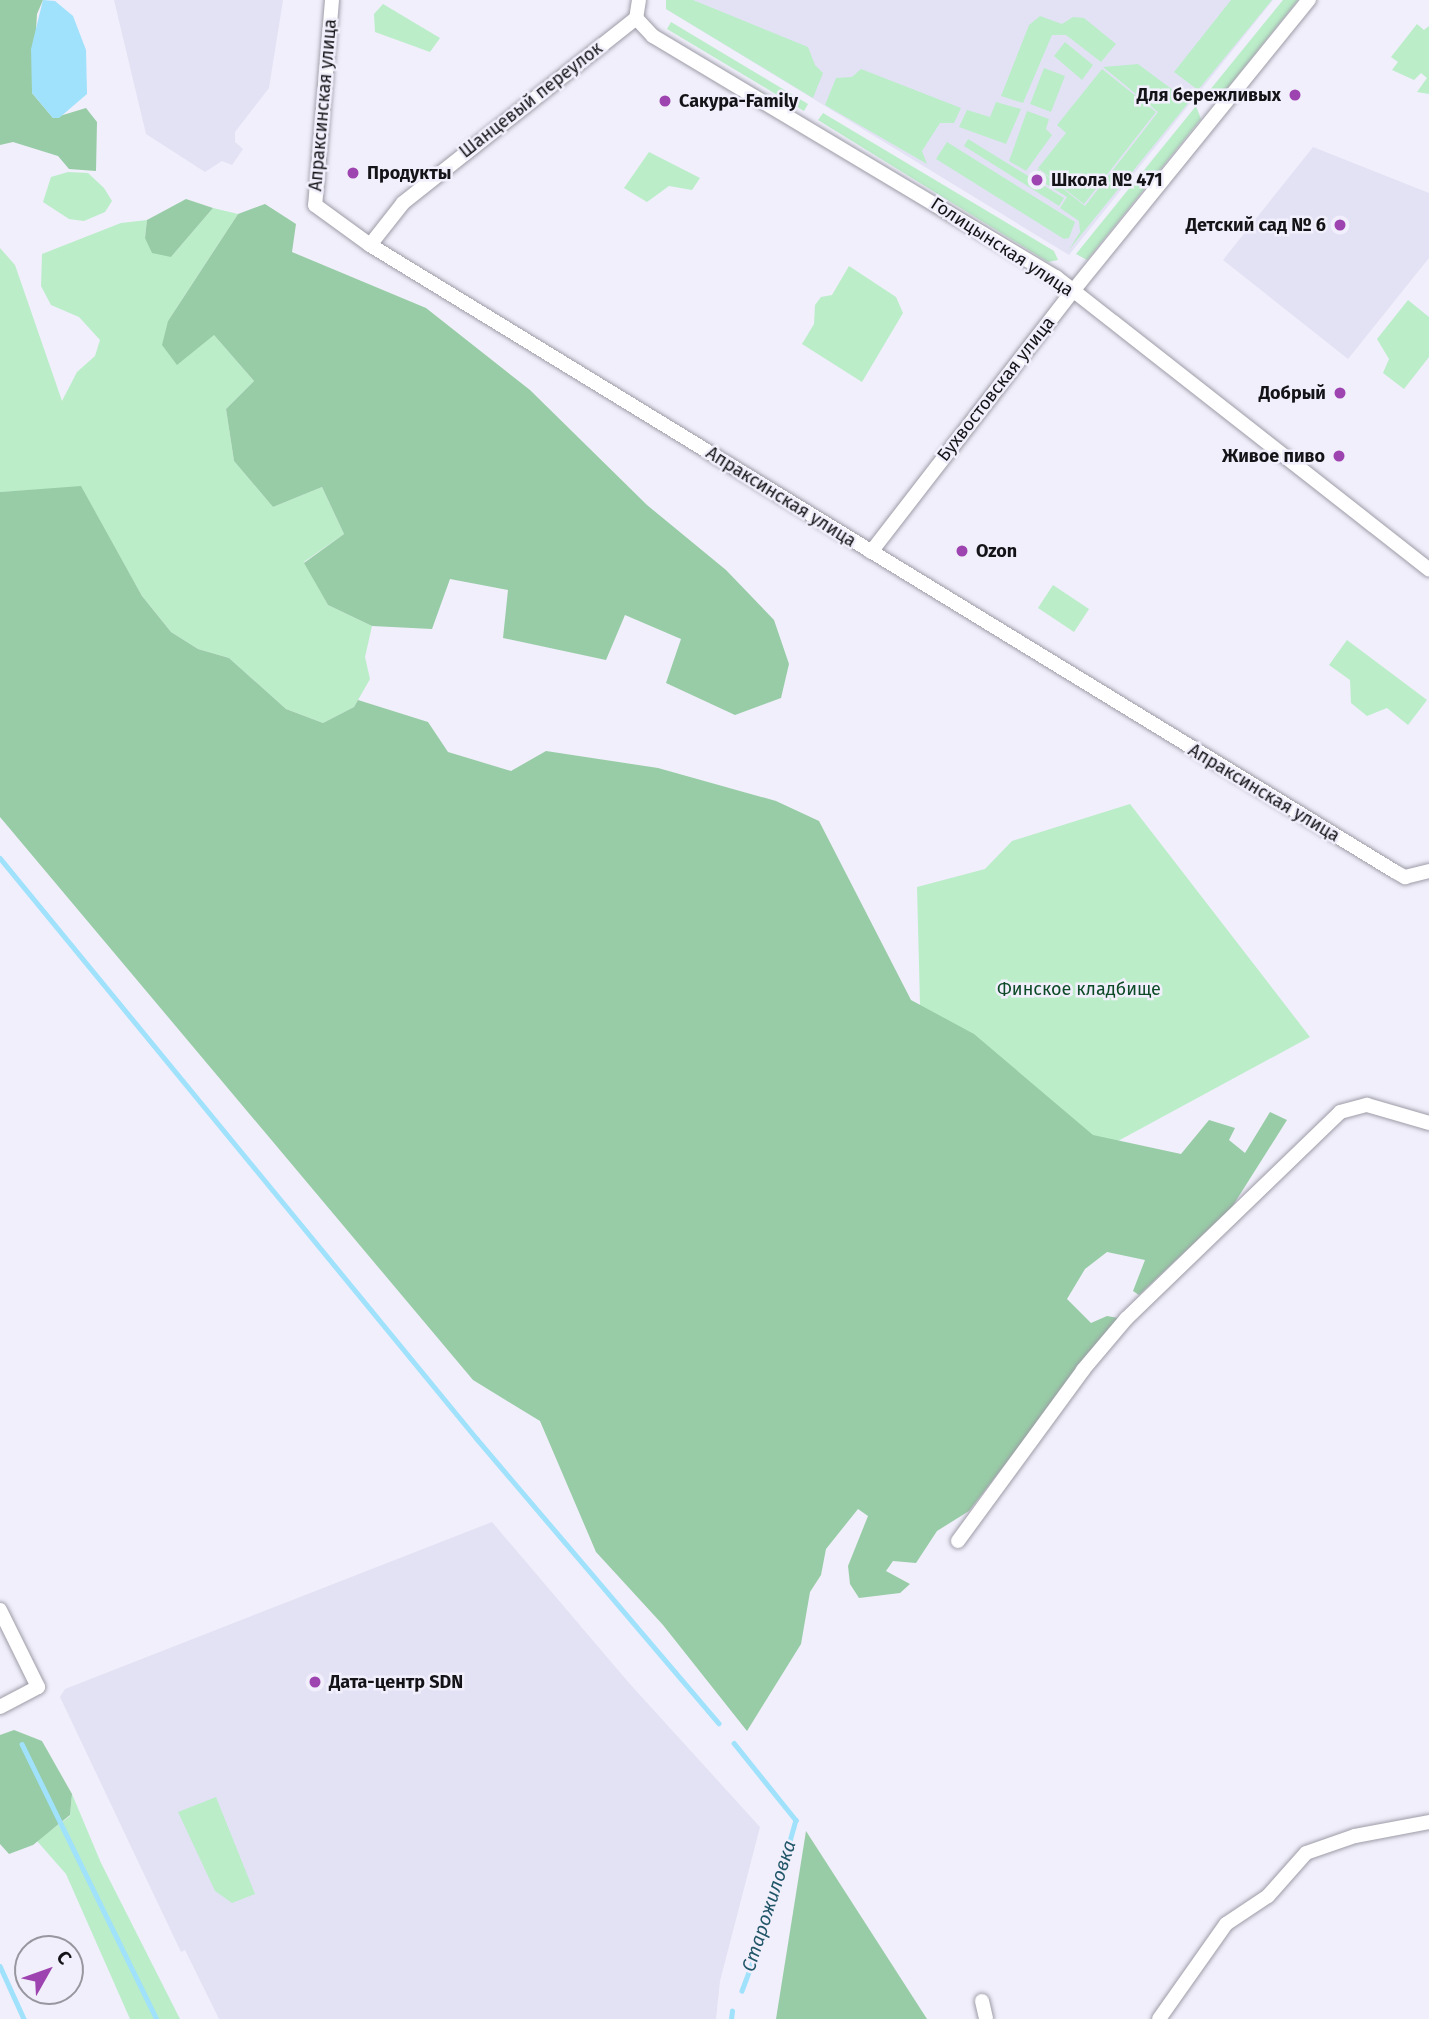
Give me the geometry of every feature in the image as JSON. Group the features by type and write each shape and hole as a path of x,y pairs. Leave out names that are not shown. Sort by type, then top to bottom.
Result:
{"street":[{"name":"Апраксинская улица","path":"332,0 314,205 370,245 1394,871 1405,877 1429,871"},
{"path":"636,18 639,0"},
{"name":"Бухвостовская улица","path":"871,552 1073,291 1309,0"},
{"name":"Шанцевый переулок","path":"370,245 403,203 636,18"},
{"name":"Голицынская улица","path":"636,18 653,36 1073,291 1429,569"},
{"path":"958,1541 1083,1370 1126,1319 1340,1112 1367,1105 1429,1123"},
{"path":"0,1610 38,1687 0,1707"},
{"path":"1159,2019 1226,1924 1268,1896 1307,1853 1355,1836 1429,1822"},
{"path":"982,2001 986,2019"}],"shaded area":[{"path":"114,0 283,0 269,88 235,132 235,142 243,149 232,165 222,161 205,172 146,134"},
{"name":"Школа № 471","path":"666,0 1273,0 1069,255 666,9"},
{"name":"Детский сад № 6","path":"1313,147 1429,193 1429,258 1348,359 1223,260"},
{"path":"492,1522 629,1683 760,1827 720,1981 716,2019 219,2019 185,1950 181,1952 60,1697 65,1689"}],"green space":[{"path":"0,0 43,0 37,14 32,93 53,118 86,108 97,122 96,171 69,169 58,156 13,142 0,145"},
{"path":"666,0 693,0 808,47 815,65 823,73 813,98 666,9"},
{"path":"1231,0 1272,0 1198,90 1174,72"},
{"path":"1283,0 1298,0 1221,96 1205,96"},
{"path":"383,4 440,38 430,52 375,32 374,14"},
{"path":"1040,16 1062,24 1073,17 1084,18 1116,44 1101,62 1066,35 1052,35 1023,103 1001,96 1029,25"},
{"path":"671,22 808,104 804,111 667,29"},
{"path":"1417,24 1424,30 1429,26 1429,94 1417,92 1427,78 1421,73 1414,80 1392,70 1398,62 1391,57"},
{"path":"1065,42 1093,65 1082,80 1054,56"},
{"path":"1138,64 1189,102 1068,251 1080,232 1079,221 1060,208 1067,197 1033,176 1038,169 1085,206 1158,112 1103,67"},
{"path":"1044,68 1065,76 1051,112 1030,104"},
{"path":"861,69 961,108 954,123 940,123 922,151 927,164 825,105 836,78 852,77"},
{"path":"1102,69 1156,112 1084,204 1038,168 1066,133 1057,125"},
{"path":"996,102 1021,109 1006,144 959,127 967,110 990,117"},
{"path":"1196,106 1201,119 1087,260 1076,254"},
{"path":"1027,111 1049,119 1046,129 1052,135 1026,171 1009,161"},
{"path":"823,113 1054,251 1058,260 1048,262 818,120"},
{"path":"968,139 1064,198 1059,206 964,146"},
{"path":"947,142 1075,222 1069,238 1064,239 936,159"},
{"path":"649,152 700,178 692,190 669,186 647,202 624,188"},
{"path":"68,172 88,173 104,188 112,201 105,212 84,221 69,219 43,202 51,177"},
{"path":"186,199 213,208 171,257 152,253 145,238 147,220"},
{"path":"265,204 296,224 292,252 426,308 530,390 647,505 726,570 774,620 789,664 781,698 735,715 666,683 681,639 625,615 606,660 503,638 508,590 450,579 432,629 372,626 328,605 304,563 344,534 322,487 273,507 234,461 226,409 254,381 214,335 177,365 162,345 168,321 238,214"},
{"path":"213,208 238,214 168,321 214,335 254,381 226,409 234,461 273,507 322,487 344,534 304,562 328,605 372,626 365,657 370,679 354,707 323,723 286,709 229,658 198,649 171,632 142,596 81,487 0,492 0,248 15,265 62,401 77,372 95,356 100,340 79,317 51,305 41,286 42,254 121,223 147,220 145,238 171,257"},
{"path":"849,266 896,297 903,313 862,382 802,344 814,324 815,305 821,297 832,295"},
{"path":"1408,300 1429,317 1429,357 1404,389 1383,373 1389,359 1377,339"},
{"path":"81,486 142,596 171,632 198,649 229,658 286,709 323,723 354,707 358,700 428,722 448,752 511,771 546,751 658,768 776,801 819,821 911,1000 974,1034 1093,1135 1181,1154 1209,1120 1235,1128 1229,1140 1245,1153 1270,1112 1287,1120 1232,1207 1139,1295 1133,1291 1145,1260 1107,1252 1085,1269 1067,1299 1091,1323 1107,1316 1118,1318 969,1511 937,1531 916,1563 893,1561 886,1571 910,1584 900,1593 859,1598 850,1584 848,1566 868,1516 858,1509 826,1549 821,1575 810,1592 801,1644 747,1731 663,1625 596,1552 540,1421 473,1380 0,817 0,492"},
{"path":"1053,585 1089,609 1074,632 1038,608"},
{"path":"1347,640 1427,700 1408,725 1387,708 1367,716 1351,703 1350,680 1329,665"},
{"name":"Финское кладбище","path":"1130,804 1310,1037 1009,1200 921,1043 917,887 985,869 1012,841"},
{"path":"14,1730 42,1741 72,1794 70,1815 33,1845 9,1854 0,1844 0,1735"},
{"path":"72,1794 101,1863 180,2019 130,2019 66,1874 37,1841 70,1816"},
{"path":"216,1797 255,1894 232,1903 215,1891 178,1812"},
{"path":"806,1831 927,2019 776,2019"}],"water":[{"path":"43,0 55,1 73,16 86,50 87,94 59,118 53,118 32,93 31,49"}],"waterway":[{"path":"0,858 477,1439 719,1723"},
{"name":"Старожиловка","path":"734,1743 796,1820 766,1927 742,1991"},
{"path":"22,1744 157,2019"},
{"path":"0,1966 24,2019"},
{"name":"Старожиловка","path":"731,2019 732,2011"}],"place":[{"name":"Для бережливых","path":"1295,95"},
{"name":"Сакура-Family","path":"665,101"},
{"name":"Продукты","path":"353,173"},
{"name":"Школа № 471","path":"1037,180"},
{"name":"Детский сад № 6","path":"1340,225"},
{"name":"Добрый","path":"1340,393"},
{"name":"Живое пиво","path":"1339,456"},
{"name":"Ozon","path":"962,551"},
{"name":"Дата-центр SDN","path":"315,1682"}]}
